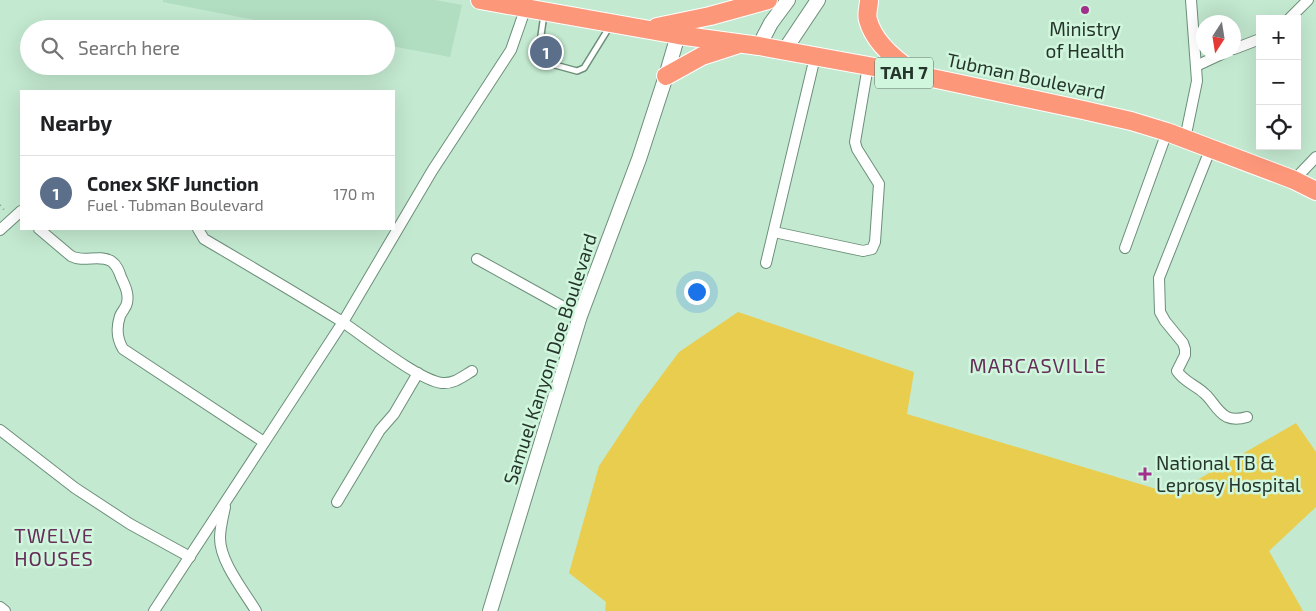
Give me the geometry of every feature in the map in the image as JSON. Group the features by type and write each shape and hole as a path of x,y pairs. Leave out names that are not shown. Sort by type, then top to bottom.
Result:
{"highway":[{"name":"Tubman Boulevard","path":"480,0 533,7 678,35 750,44 918,75 1083,110 1131,121 1167,132 1210,150 1294,180 1316,191"},
{"path":"869,0 867,19 877,39 892,58 918,75"},
{"path":"644,29 710,16 759,1"},
{"path":"666,76 702,56 750,44"}],"street":[{"path":"750,44 771,23 788,0"},
{"path":"784,51 818,0"},
{"path":"1185,139 1197,81 1191,0"},
{"path":"1293,15 1308,0"},
{"path":"154,611 343,322 432,172 511,50 533,7"},
{"name":"Samuel Kanyon Doe Boulevard","path":"490,611 580,316 638,159 678,35"},
{"path":"1241,47 1256,41"},
{"path":"766,263 815,57"},
{"path":"1196,66 1209,60"},
{"path":"774,232 863,251 872,249 875,242 879,184 857,150 855,142 868,66"},
{"path":"1125,248 1167,132"},
{"path":"1210,150 1159,278 1160,312 1183,343 1185,349 1185,355 1177,371 1182,378 1205,394 1221,413 1229,418 1237,420 1247,417"},
{"path":"1294,180 1316,158"},
{"path":"0,230 20,213"},
{"path":"40,230 76,259 99,257 116,264 127,290 127,305 121,315 117,330 119,342 123,349 264,442"},
{"path":"199,230 204,239 343,322 418,373 442,383 455,382 472,371"},
{"path":"477,259 580,316"},
{"path":"337,502 380,430 394,414 418,373"},
{"path":"0,430 75,488 130,524 190,557"},
{"path":"225,504 220,538 222,552 228,566 256,611"},
{"path":"0,607 5,611"}],"lane":[{"path":"533,7 538,57 544,62 577,71 584,68 611,23"}],"shaded area":[{"path":"163,0 435,0 462,5 450,57 395,47 395,20 255,20 163,2"},
{"path":"738,312 914,372 907,414 1173,494 1296,423 1316,452 1316,507 1269,551 1303,611 605,611 606,602 569,573 599,466 638,407 679,352"}],"place":[{"name":"Ministry of Health","path":"1085,10"},
{"name":"Conex SKF Junction","path":"546,52"},
{"name":"National TB & Leprosy Hospital","path":"1145,474"}],"district":[{"name":"MARCASVILLE","path":"1038,366"},
{"name":"TWELVE HOUSES","path":"54,548"}]}
